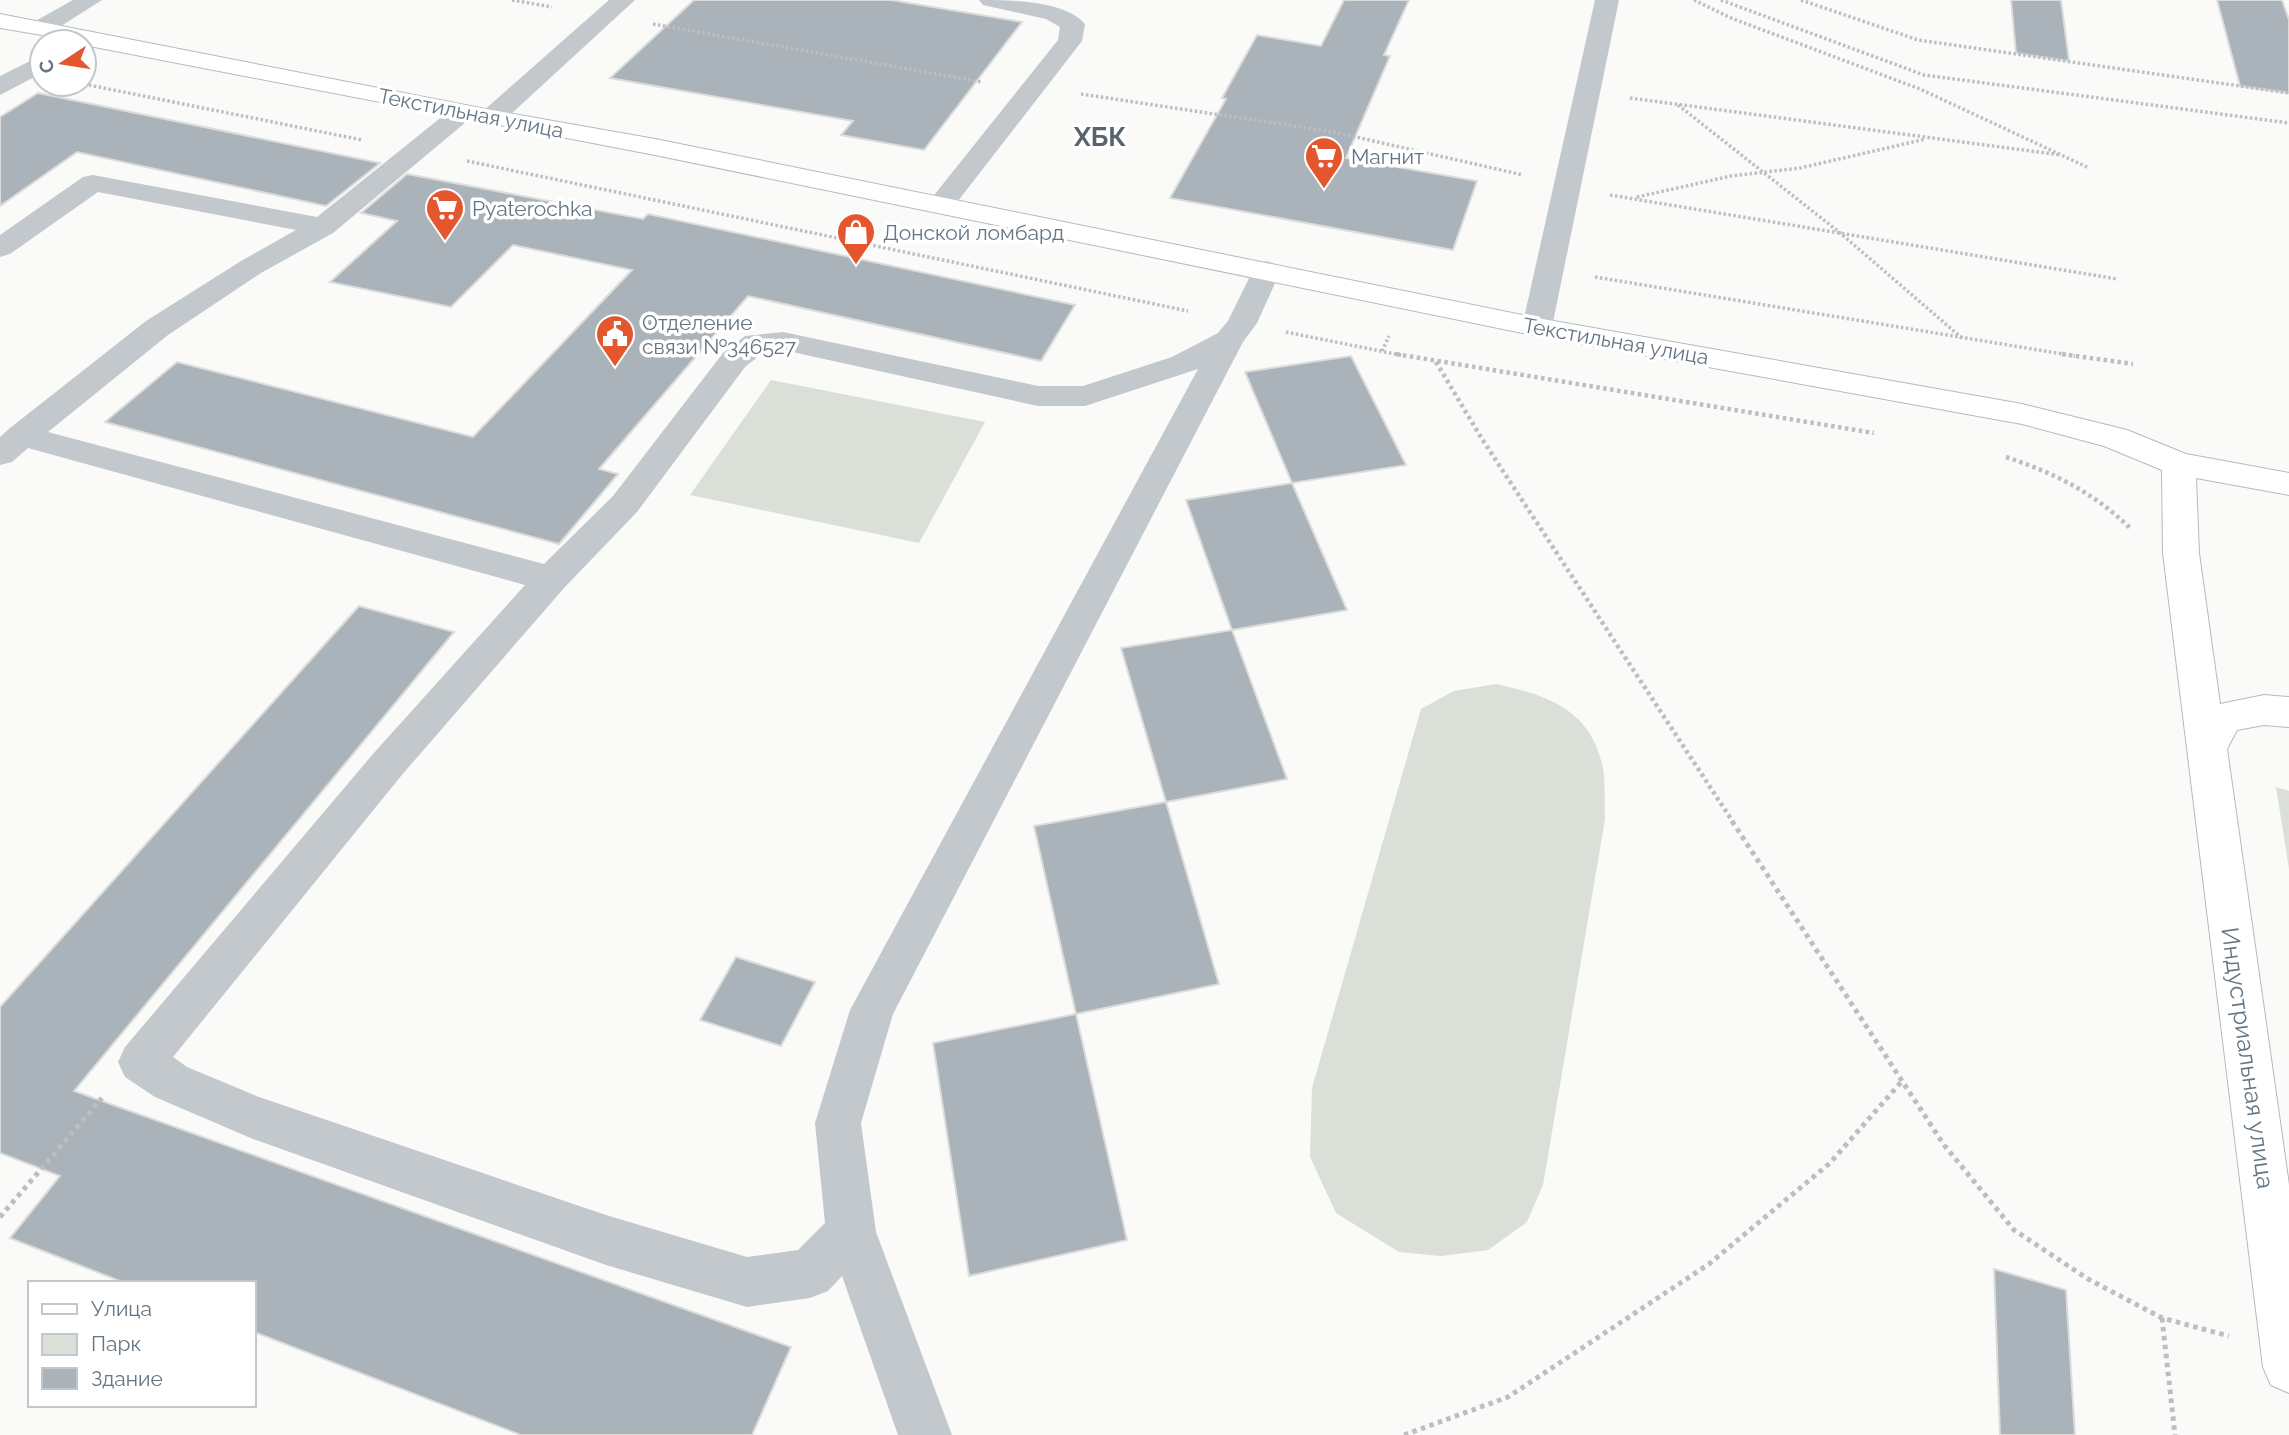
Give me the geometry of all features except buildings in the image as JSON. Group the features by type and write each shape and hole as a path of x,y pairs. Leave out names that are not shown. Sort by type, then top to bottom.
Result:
{"main road":[{"name":"Текстильная улица","path":"0,20 41,28"},
{"name":"Текстильная улица","path":"98,42 655,147 1537,327 2022,414 2115,438 2179,464 2289,484"},
{"name":"Индустриальная улица","path":"2179,464 2181,554 2288,1359"},
{"path":"2207,749 2225,717 2263,709 2289,712"}],"street":[{"path":"41,28 90,0"},
{"path":"941,204 1070,41 1073,24 1053,13 990,0"},
{"path":"1537,327 1607,0"},
{"path":"491,118 614,8"},
{"path":"0,88 28,71"},
{"path":"11,445 157,328 251,267 323,227 463,112"},
{"path":"0,248 93,183 323,227"},
{"path":"925,1435 851,1232 838,1123 872,1010 1266,270"},
{"path":"851,1232 810,1273 747,1282 606,1240 253,1116 171,1082 141,1062 387,765 551,579 625,504 733,360 756,343 783,341 842,352 911,370 982,382 1038,396 1085,396 1183,364 1235,331"},
{"path":"11,445 551,579"}],"path":[{"path":"512,0 614,8 1031,91 1070,92 1334,132 1443,155 1567,187 2117,279"},
{"path":"1693,0 1731,18 1920,89 2089,168"},
{"path":"1721,0 1924,75 2289,123"},
{"path":"1801,0 1917,40 2289,93"},
{"path":"98,87 414,150 1235,331 1885,435"},
{"path":"1587,92 2061,155"},
{"path":"1676,104 1802,206 1839,232 1964,340"},
{"path":"1632,198 1763,172 1800,168 1932,138"},
{"path":"1549,270 1964,340 2133,364"},
{"path":"1436,362 1482,439 1944,1145 2014,1230 2088,1279 2162,1318 2288,1359"},
{"path":"1994,452 2066,478 2106,503 2136,534"},
{"path":"0,1217 99,1100 141,1062"},
{"path":"1404,1435 1507,1397 1710,1264 1830,1163 1903,1080"},
{"path":"2162,1318 2175,1435"}],"green space":[{"path":"771,380 985,422 919,543 690,495"},
{"path":"1496,684 1548,699 1576,717 1596,745 1604,777 1605,819 1543,1185 1527,1222 1488,1250 1441,1256 1399,1252 1336,1213 1310,1157 1312,1088 1421,709 1454,691"},
{"path":"2276,787 2289,791 2289,869"}],"place":[{"name":"Магнит","path":"1324,190"},
{"name":"Pyaterochka","path":"445,242"},
{"name":"Донской ломбард","path":"856,266"},
{"name":"Отделение связи №346527","path":"615,368"}],"district":[{"name":"ХБК","path":"1100,137"}]}
